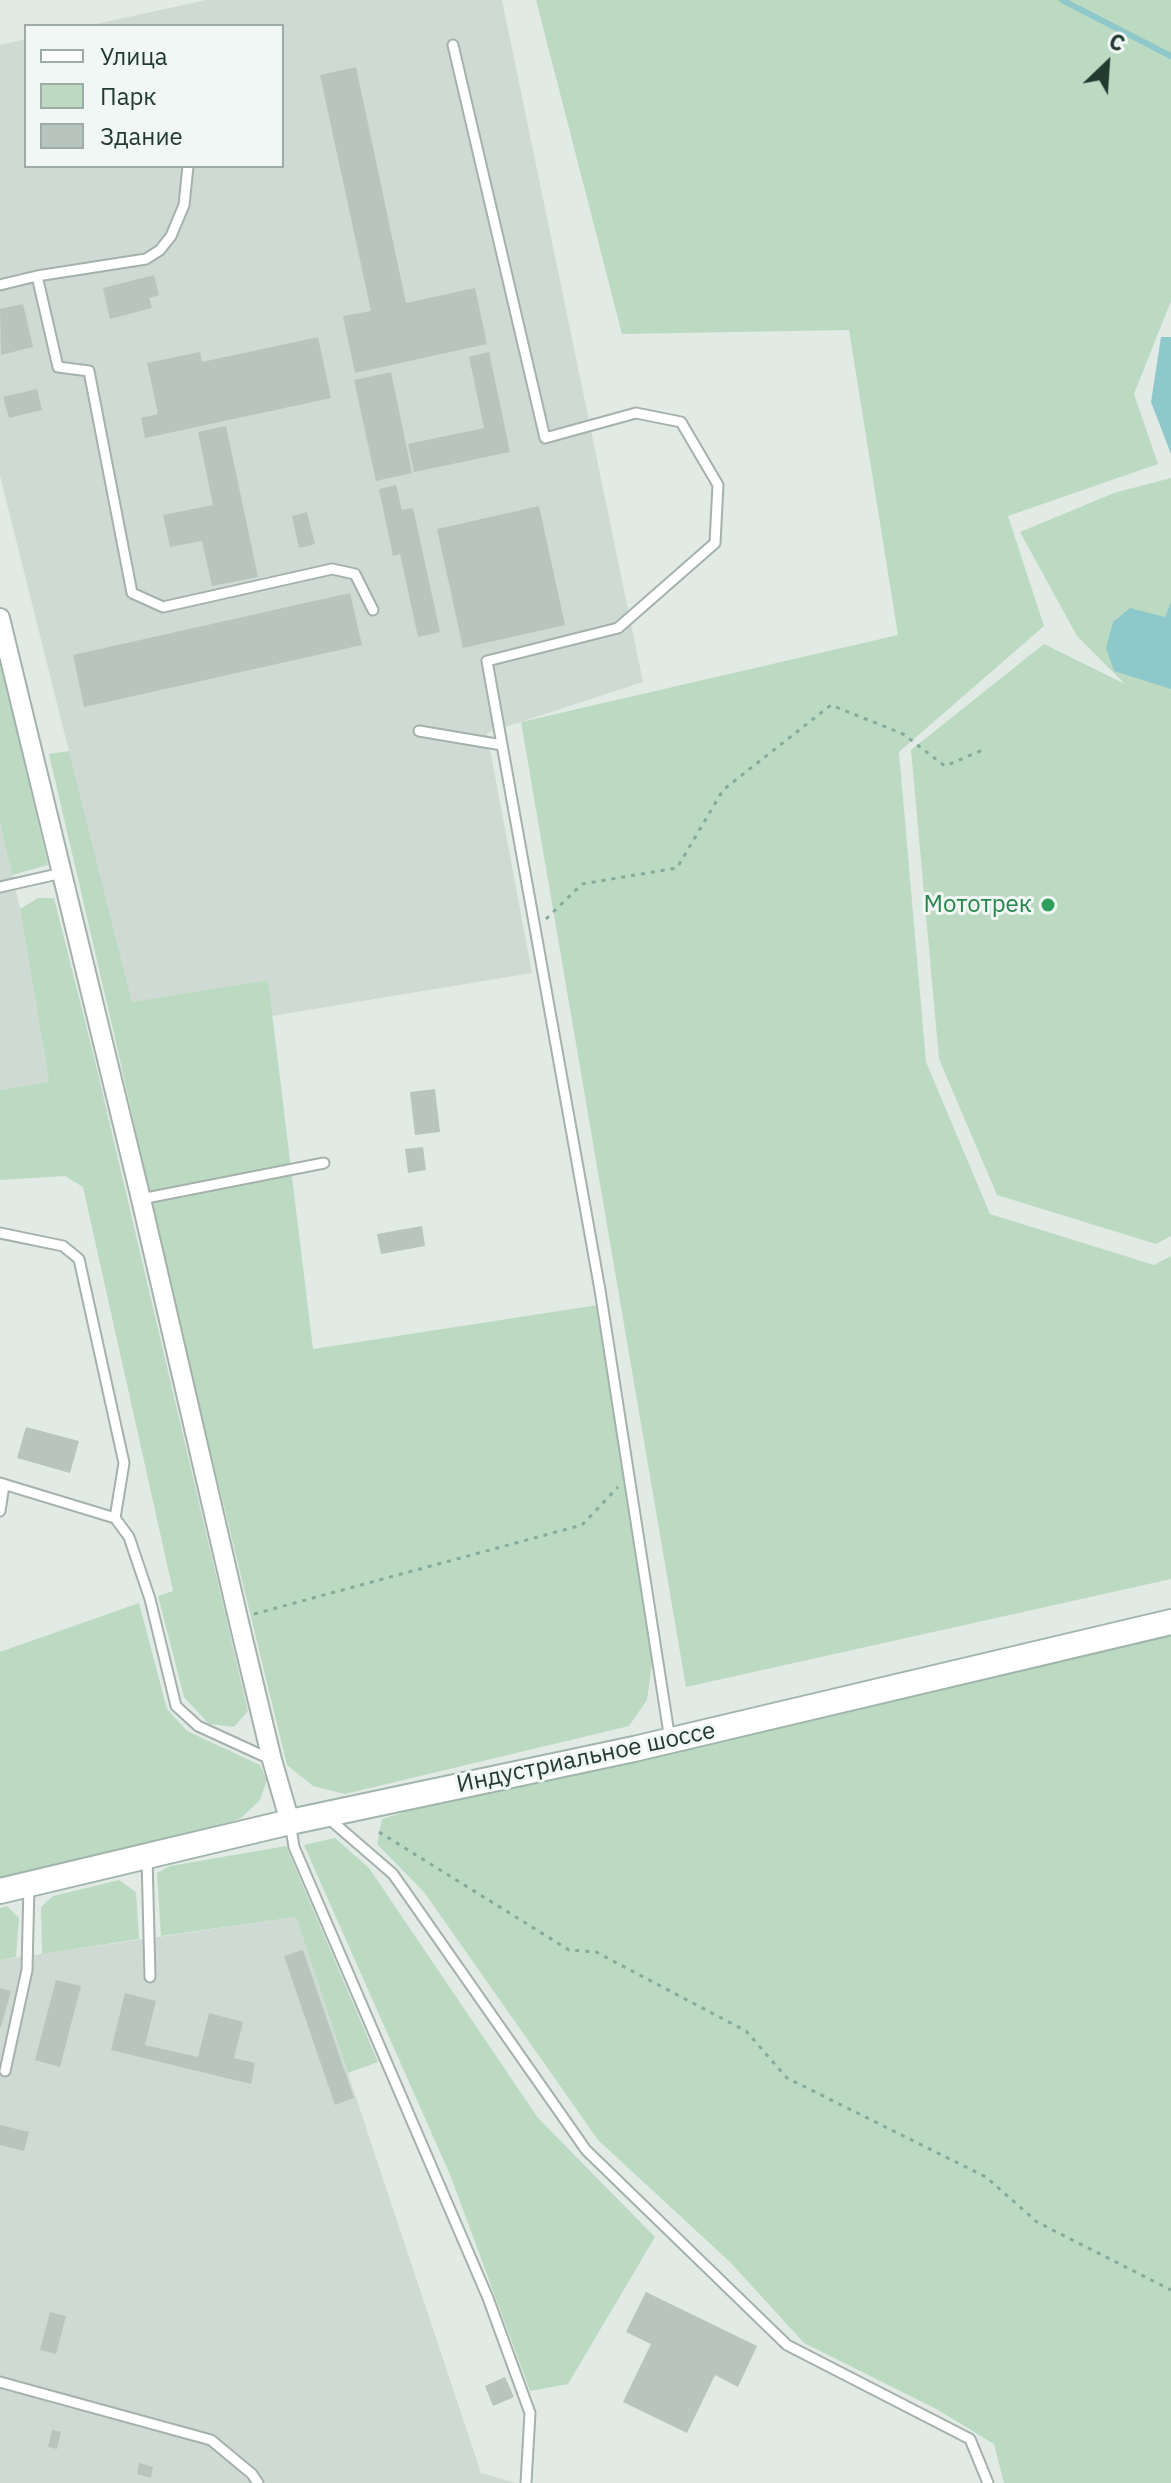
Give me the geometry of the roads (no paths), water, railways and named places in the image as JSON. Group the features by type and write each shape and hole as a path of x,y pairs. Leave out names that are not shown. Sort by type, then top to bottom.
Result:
{"main road":[{"name":"Индустриальное шоссе","path":"0,1891 290,1822 670,1740 1171,1622"}],"street":[{"path":"0,618 141,1199 272,1760 290,1822"}],"lane":[{"path":"453,45 545,438 636,413 681,422 718,485 715,543 618,628 487,661 600,1290 670,1740"},
{"path":"0,285 146,259 160,250 171,236 184,205 188,168"},
{"path":"37,276 58,367 89,371 132,593 163,607 332,569 355,574 373,610"},
{"path":"419,731 502,745"},
{"path":"0,887 62,873"},
{"path":"141,1199 324,1163"},
{"path":"0,1233 63,1246 79,1259 124,1463 115,1518"},
{"path":"0,1511 2,1484 115,1518 129,1537 150,1599 176,1706 198,1726 272,1760"},
{"path":"324,1815 393,1874 586,2150 787,2345 970,2439 988,2483"},
{"path":"290,1822 294,1847 488,2298 530,2413 526,2483"},
{"path":"147,1856 150,1977"},
{"path":"5,2071 27,1970 29,1885"},
{"path":"0,2382 211,2440 252,2474 258,2483"}],"water":[{"path":"1161,337 1171,337 1171,454 1151,402"},
{"path":"1171,602 1171,689 1114,671 1106,648 1113,622 1130,608 1165,617"}],"waterway":[{"path":"1062,0 1171,56"}],"place":[{"name":"Мототрек","path":"1048,905"}]}
